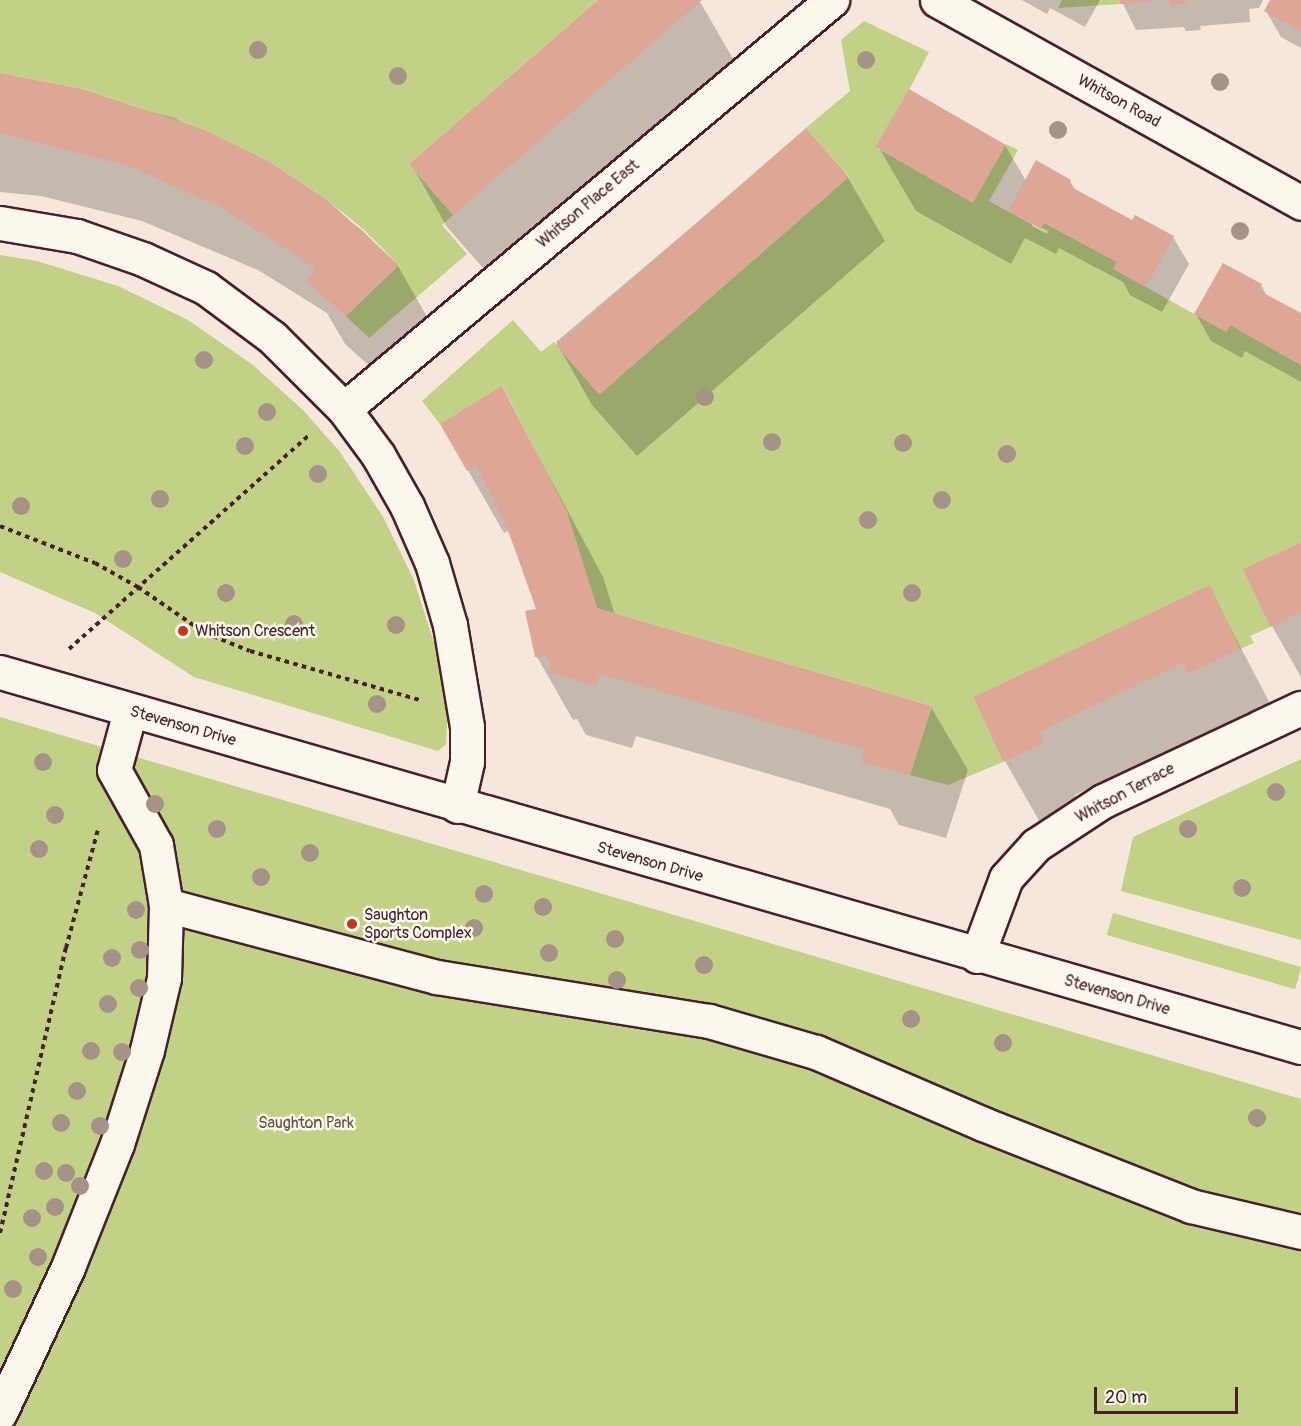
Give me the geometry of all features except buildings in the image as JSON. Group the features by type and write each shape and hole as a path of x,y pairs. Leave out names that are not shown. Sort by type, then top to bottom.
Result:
{"street":[{"name":"Whitson Place East","path":"344,409 832,0"},
{"name":"Whitson Road","path":"937,0 1301,203"},
{"path":"0,223 76,236 143,259 206,288 272,337 344,409 378,455 432,563 450,625 465,712 467,762 457,806"},
{"name":"Stevenson Drive","path":"0,672 977,956 1301,1047"},
{"name":"Whitson Terrace","path":"977,956 1006,878 1036,845 1103,801 1301,708"},
{"path":"0,1413 68,1267 117,1144 147,1050 164,978 166,905 156,845 114,770 130,711"},
{"path":"166,905 437,977 709,1021 806,1048 1191,1206 1301,1232"}],"path":[{"path":"33,682 138,587 344,409"},
{"path":"0,525 69,551 138,587 190,625 250,651 465,712"},
{"path":"0,1233 66,948 114,770"}],"green space":[{"path":"0,0 598,0 409,164 453,215 442,225 467,254 369,338 346,316 399,265 363,229 326,199 270,162 203,129 83,89 0,73"},
{"path":"1062,0 1119,0 1120,4 1058,8"},
{"path":"864,21 929,52 878,149 974,201 1006,144 1018,150 989,201 1040,229 1044,223 1117,262 1114,269 1226,332 1230,325 1301,365 1301,542 1244,569 1270,627 1250,636 1254,643 1240,649 1210,586 973,697 1003,762 948,785 910,775 932,706 597,608 567,512 503,387 440,424 422,401 513,320 541,352 554,342 600,394 849,177 806,128 850,91 841,40"},
{"path":"0,255 37,261 118,286 188,320 253,365 304,411 340,452 383,517 414,580 435,646 448,708 446,744 438,751 194,677 95,613 0,572"},
{"name":"Saughton Park","path":"0,717 1301,1099 1301,1426 0,1426"},
{"path":"1301,759 1301,940 1121,891 1133,837"},
{"path":"1113,913 1301,967 1295,989 1107,935"}],"place":[{"name":"Whitson Crescent","path":"183,631"},
{"name":"Saughton Sports Complex","path":"352,924"}]}
